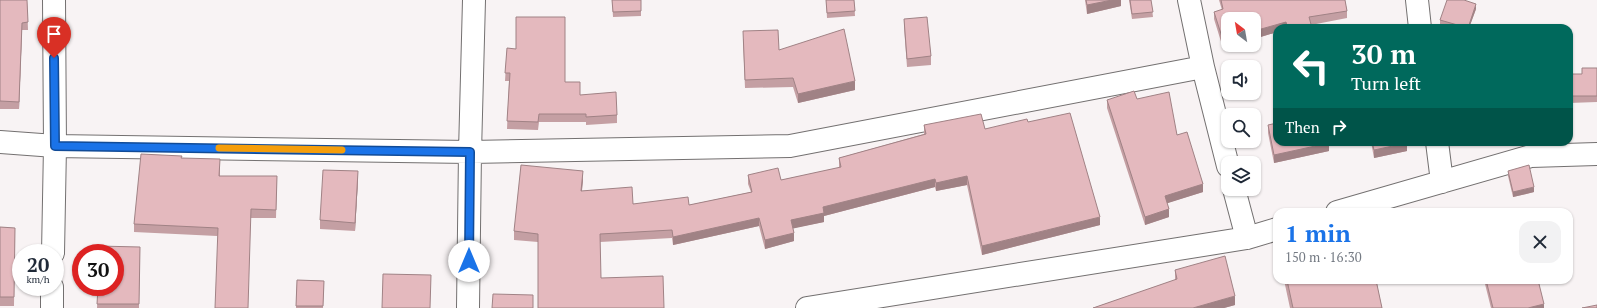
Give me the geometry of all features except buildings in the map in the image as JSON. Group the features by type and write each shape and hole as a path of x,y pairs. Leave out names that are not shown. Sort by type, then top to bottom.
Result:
{"street":[{"path":"53,244 55,146 54,0"},
{"path":"468,308 474,0"},
{"path":"1189,0 1203,67 1225,156"},
{"path":"1416,0 1419,24"},
{"path":"0,142 55,146 470,152 790,146 1203,67"},
{"path":"1437,146 1442,182"},
{"path":"1351,208 1531,156 1597,154"},
{"path":"1236,196 1247,238"},
{"path":"807,308 1247,238 1273,230"},
{"path":"52,296 52,308"}],"slow traffic":[{"path":"219,148 342,150"}],"route":[{"path":"54,58 55,146 470,152 469,261"}]}
